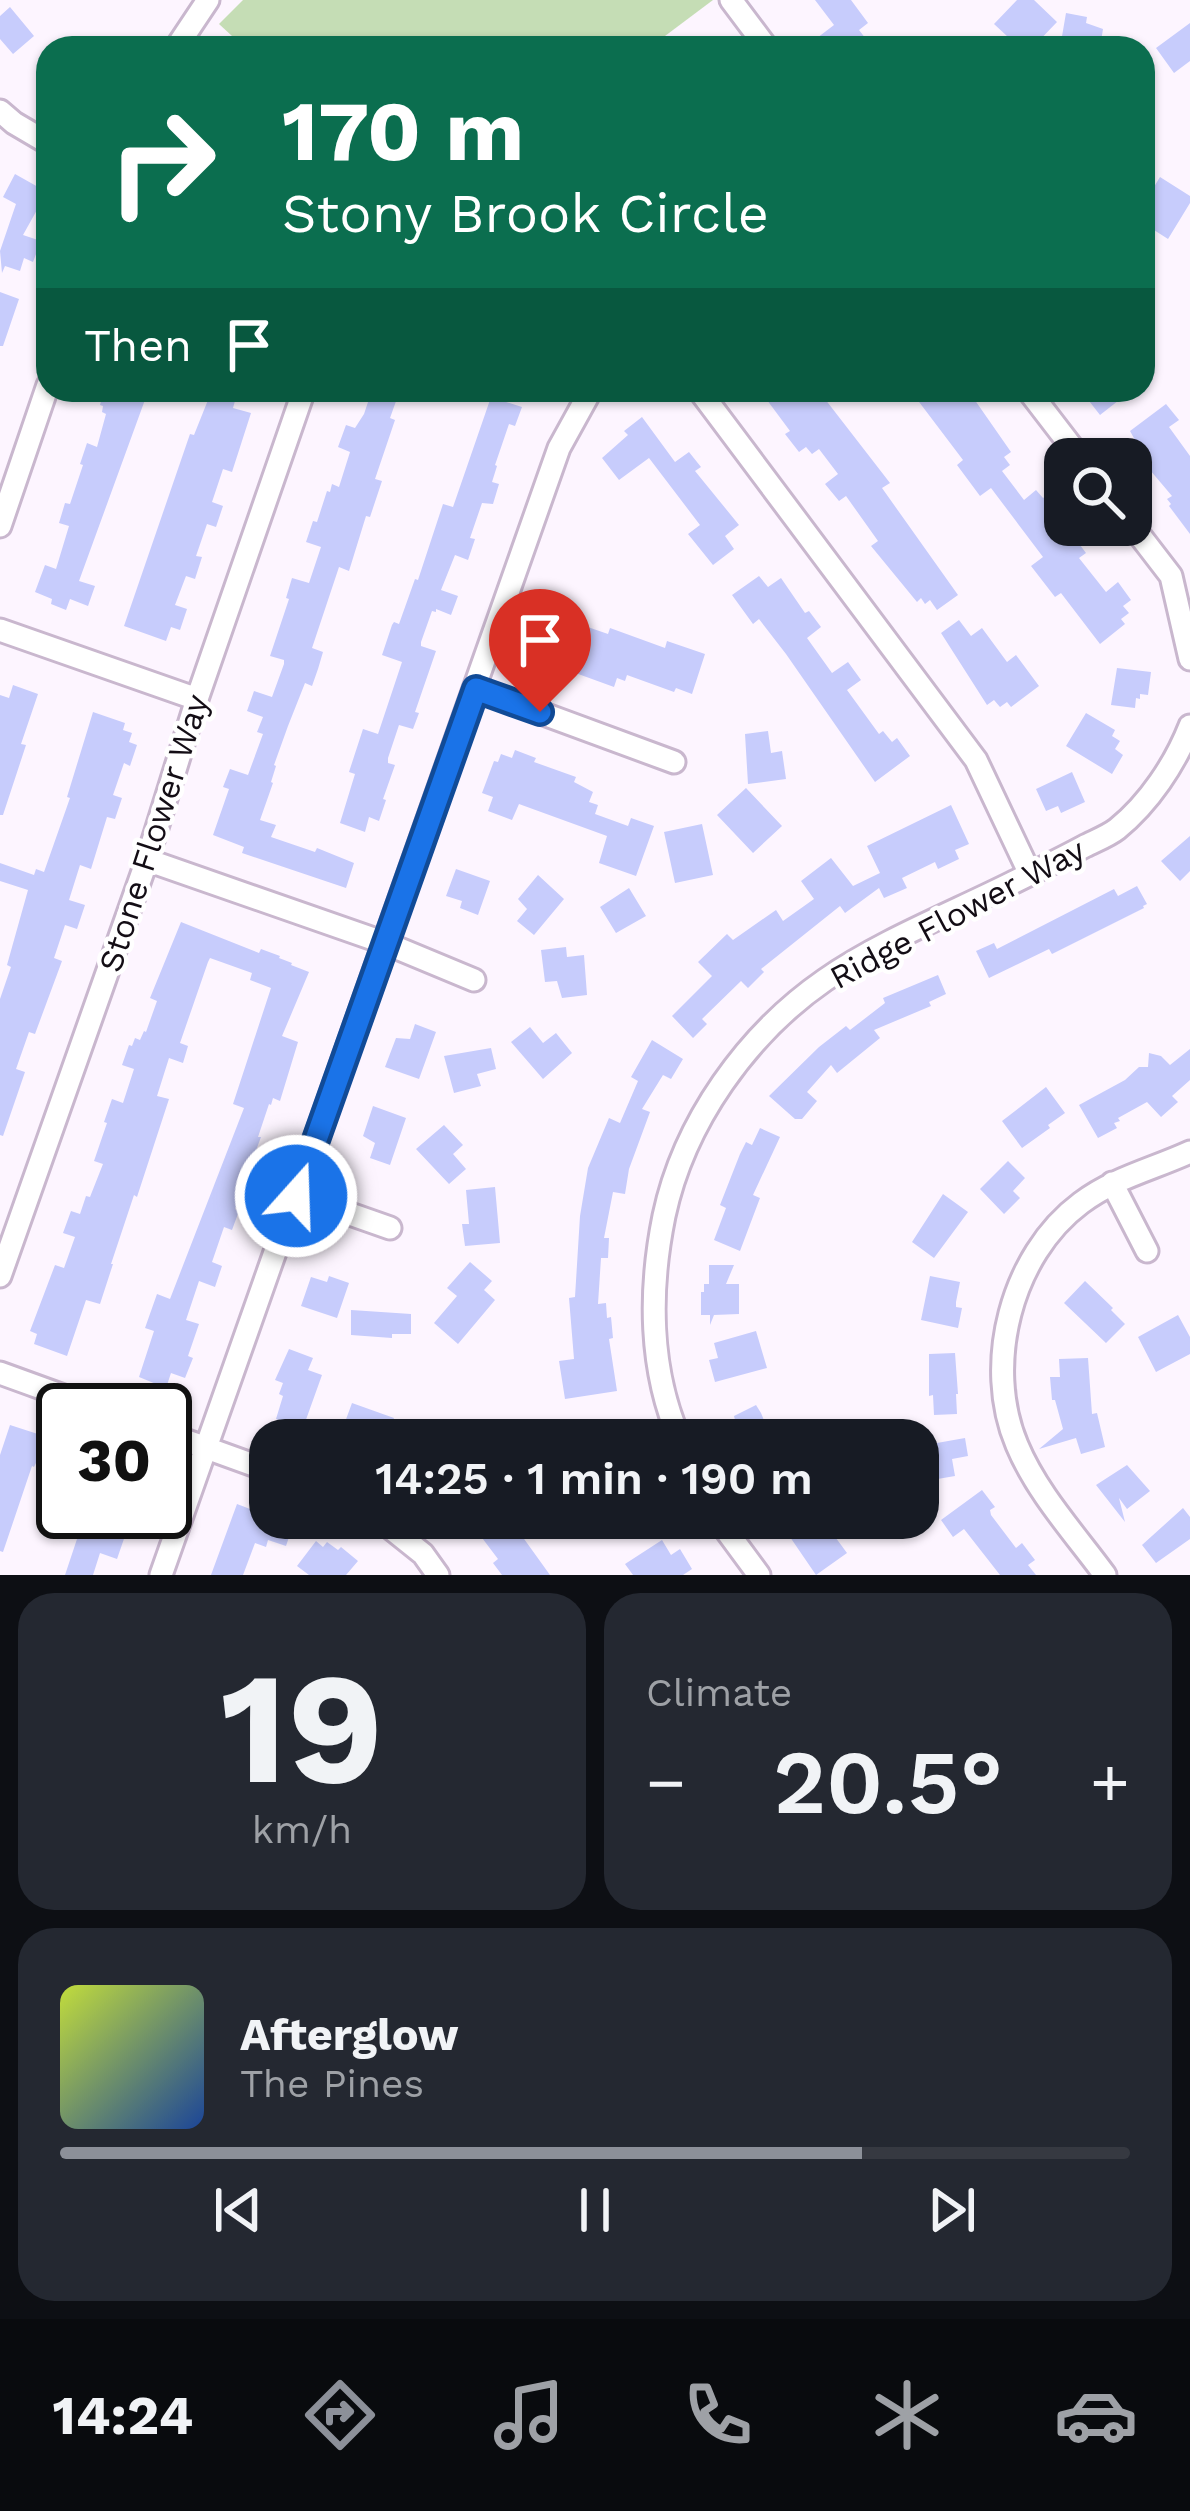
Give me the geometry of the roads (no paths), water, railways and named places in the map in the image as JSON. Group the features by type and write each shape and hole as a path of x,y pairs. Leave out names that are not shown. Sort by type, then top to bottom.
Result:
{"street":[{"path":"184,36 208,0"},
{"path":"730,0 758,36"},
{"path":"0,111 36,135"},
{"path":"0,526 42,402"},
{"name":"Stone Flower Way","path":"0,1276 147,860 300,402"},
{"path":"160,1575 559,448 584,402"},
{"path":"708,402 976,760 1030,874"},
{"path":"1037,402 1065,438"},
{"path":"1148,546 1171,576 1190,658"},
{"path":"0,630 197,699"},
{"path":"476,689 674,762"},
{"name":"Ridge Flower Way","path":"671,1419 655,1344 655,1270 667,1203 689,1137 733,1070 776,1019 826,979 1116,831 1160,784 1190,725"},
{"path":"147,860 385,943 474,980"},
{"path":"1105,1575 1030,1473 1015,1441 1004,1395 1003,1354 1012,1307 1025,1272 1049,1234 1078,1205 1112,1183 1190,1152"},
{"path":"1112,1183 1147,1251"},
{"path":"296,1196 390,1228"},
{"path":"0,1373 36,1386"},
{"path":"192,1443 249,1463"},
{"path":"404,1539 438,1575"},
{"path":"732,1539 759,1575"}]}
